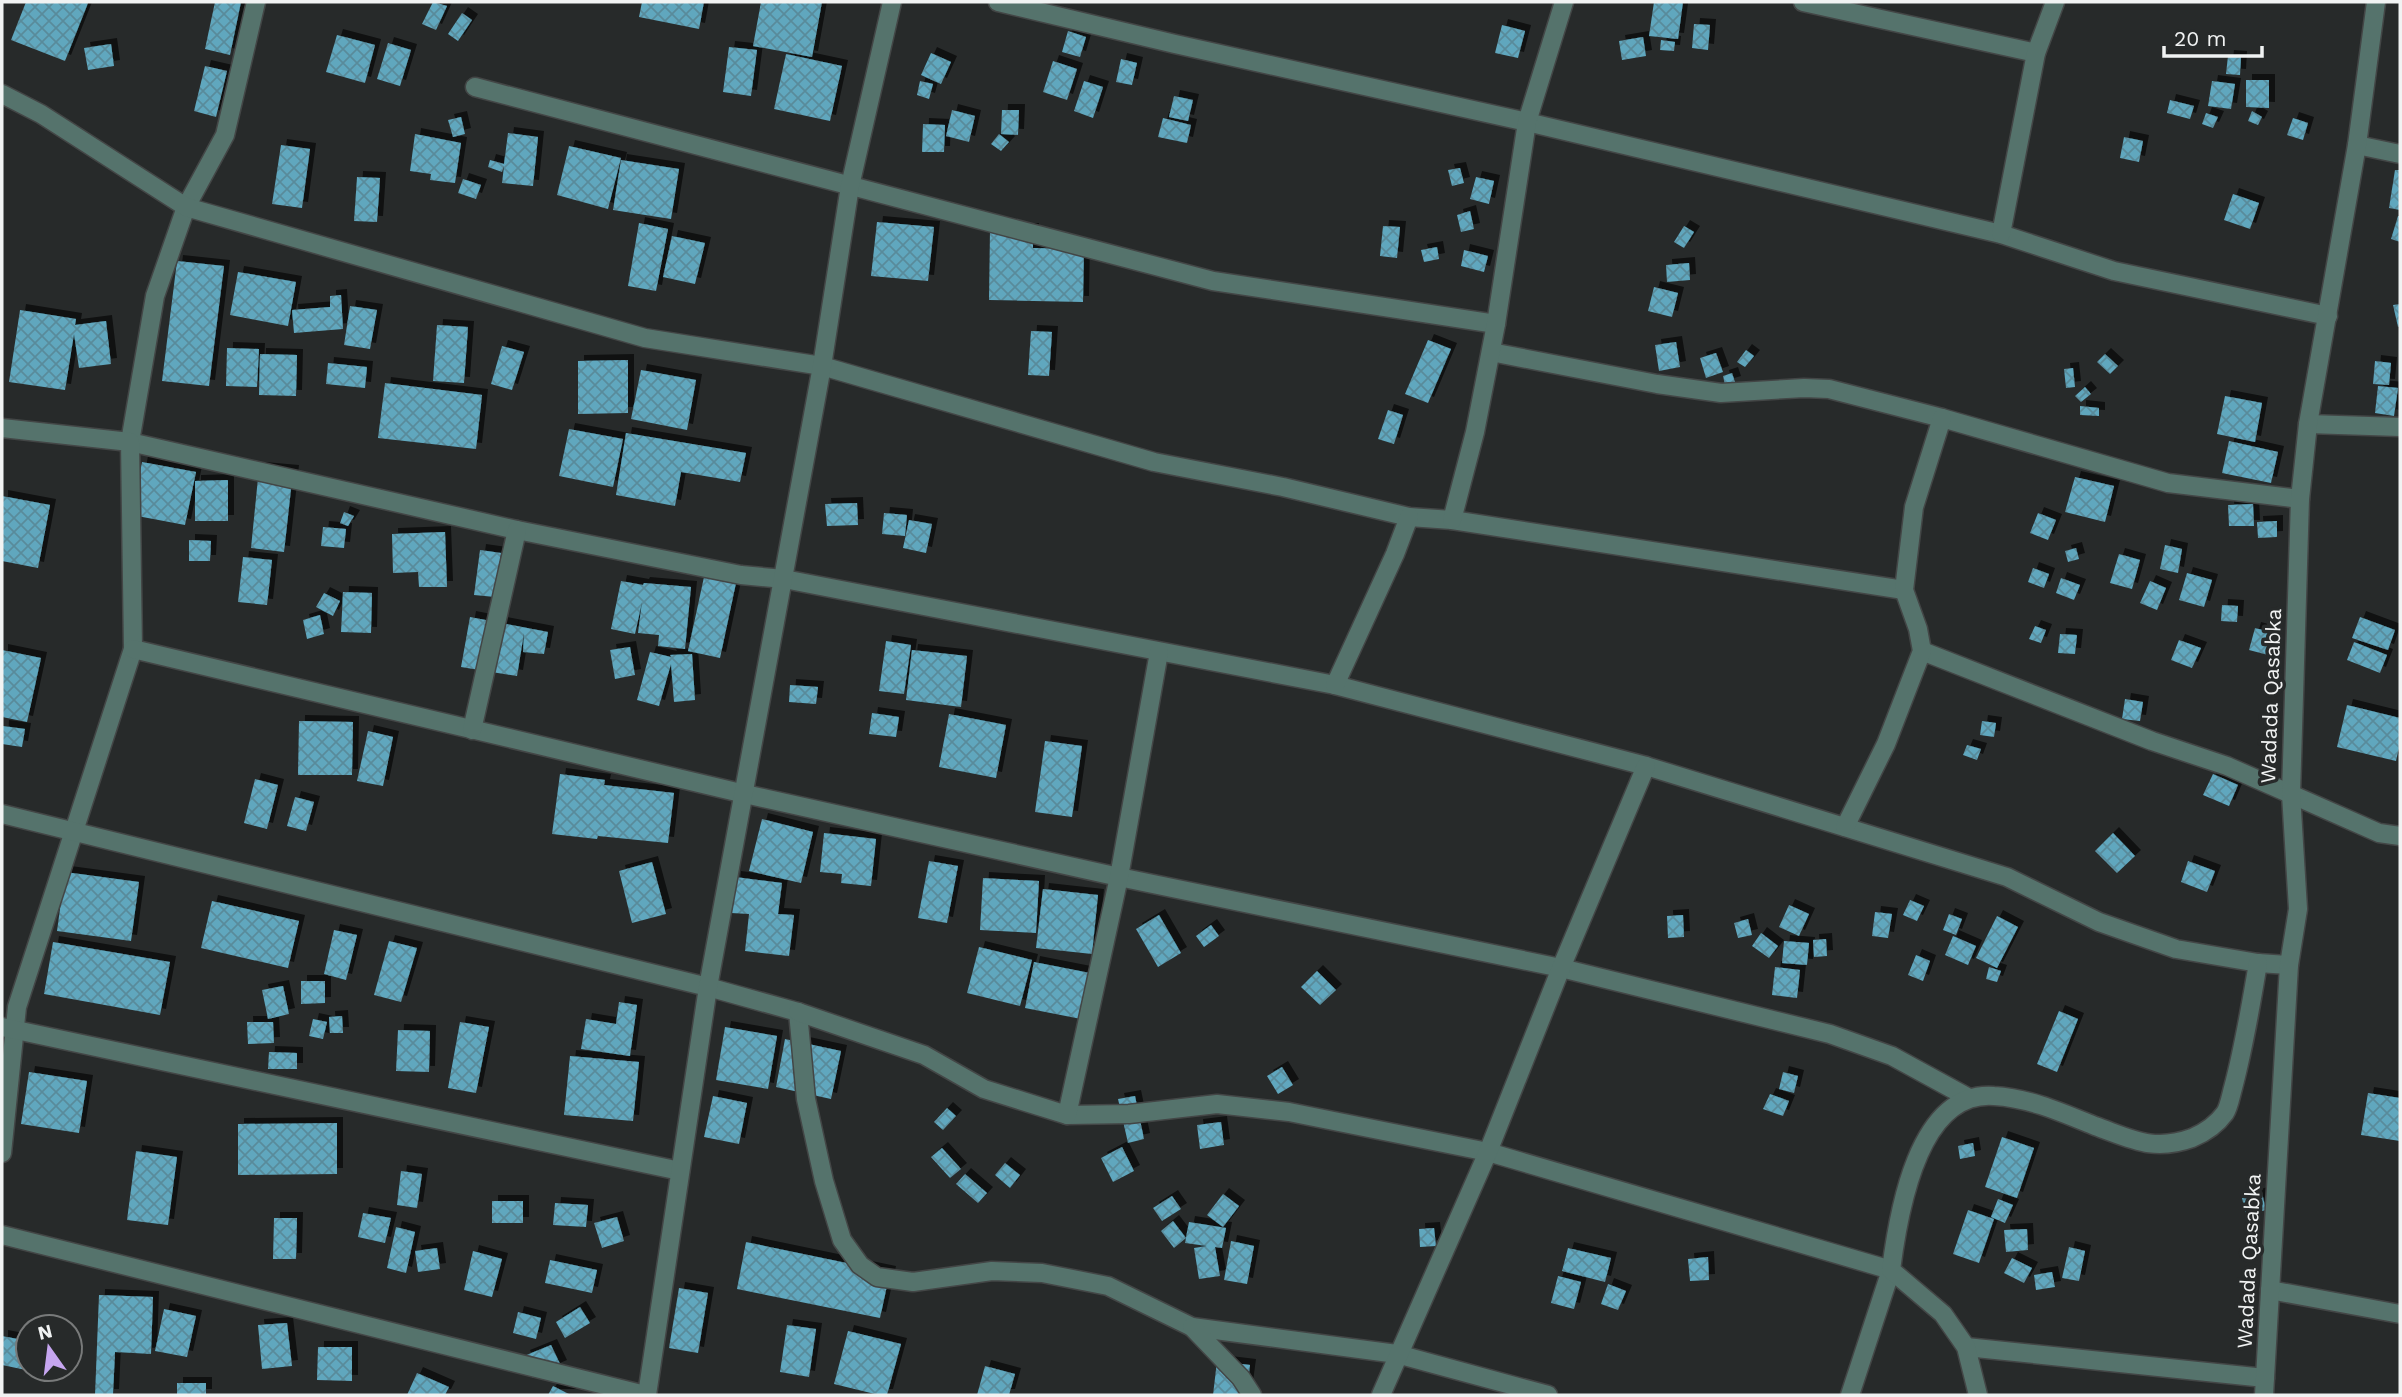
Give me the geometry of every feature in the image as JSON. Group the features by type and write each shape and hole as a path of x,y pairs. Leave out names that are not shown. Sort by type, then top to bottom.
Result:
{"street":[{"path":"2,1153 8,1028 133,649 130,442 155,296 186,207 225,135 256,2"},
{"path":"2,1235 646,1395 708,987 822,366 850,186 892,2"},
{"path":"998,2 1527,122 2001,234 2115,271 2328,316"},
{"path":"1452,520 1475,432 1491,352 1527,122 1564,2"},
{"path":"1803,2 2036,53"},
{"path":"2001,234 2036,53 2055,2"},
{"name":"Wadada Qasabka","path":"2264,1387 2289,965 2298,909 2291,794 2300,499 2308,424 2357,145 2376,2"},
{"path":"475,87 1213,281 1496,324"},
{"path":"2,94 41,114 186,207 646,338 822,366 1154,462 1283,487 1409,517 1452,520 1904,590"},
{"path":"2357,145 2400,154"},
{"path":"1491,352 1657,384 1721,393 1829,389 1942,418 2168,483 2300,499"},
{"path":"1845,827 1886,744 1922,651 1918,629 1904,590 1914,507 1942,418"},
{"path":"2308,424 2400,427"},
{"path":"2,428 130,442 517,530 741,575 784,579 1335,685 1646,766 2007,877 2099,922 2176,949 2258,964 2289,965"},
{"path":"1335,685 1395,554 1409,517"},
{"path":"472,730 517,530"},
{"path":"133,649 472,730 1119,877 1561,968 1830,1034 1892,1056 1969,1098"},
{"path":"1922,651 2152,741 2227,766 2379,833 2400,836"},
{"path":"1067,1115 1119,877 1159,652"},
{"path":"1381,1395 1488,1152 1561,968 1646,766"},
{"path":"2,814 708,987 798,1012 924,1055 984,1089 1067,1115 1129,1114 1217,1104 1289,1112 1488,1152 1891,1270 1943,1314 1966,1347 1979,1390 1978,1395"},
{"path":"1850,1395 1891,1270 1899,1214 1917,1157 1939,1119 1969,1098 1993,1095 2034,1102 2146,1145 2177,1143 2204,1133 2226,1112 2241,1057 2258,964"},
{"path":"798,1012 806,1099 824,1181 842,1240 860,1265 877,1277 913,1282 992,1271 1042,1273 1108,1286 1192,1327 1397,1354 1548,1395"},
{"path":"8,1028 680,1171"},
{"path":"2270,1290 2400,1314"},
{"path":"1192,1327 1241,1378 1252,1395"},
{"path":"1966,1347 2264,1387"}],"building":[{"path":"26,2 88,3 65,61 11,40"},
{"path":"215,2 241,2 230,55 205,49"},
{"path":"433,2 447,6 436,30 422,24"},
{"path":"642,2 704,2 699,29 639,17"},
{"path":"761,2 822,2 812,57 753,46"},
{"path":"1654,2 1683,2 1678,39 1649,36"},
{"path":"462,13 472,20 458,41 448,34"},
{"path":"1694,24 1710,25 1708,50 1692,48"},
{"path":"1502,25 1525,31 1518,58 1495,53"},
{"path":"1068,31 1086,37 1080,57 1062,52"},
{"path":"337,35 375,45 365,83 326,72"},
{"path":"1643,37 1646,56 1622,60 1619,41"},
{"path":"1661,40 1675,42 1674,51 1660,50"},
{"path":"388,43 411,50 400,86 377,79"},
{"path":"111,44 114,66 88,70 84,48"},
{"path":"729,47 757,50 751,96 723,92"},
{"path":"931,53 951,62 941,84 921,75"},
{"path":"786,54 842,66 830,121 774,109"},
{"path":"2228,56 2241,57 2240,75 2226,74"},
{"path":"1121,59 1137,63 1132,85 1116,82"},
{"path":"1053,61 1077,69 1067,100 1043,92"},
{"path":"205,66 227,71 216,117 194,111"},
{"path":"2246,80 2269,80 2269,108 2246,107"},
{"path":"920,81 933,84 929,99 917,95"},
{"path":"1084,81 1103,87 1093,118 1074,111"},
{"path":"2212,81 2235,84 2231,109 2208,106"},
{"path":"1174,96 1193,100 1188,121 1169,117"},
{"path":"2170,100 2194,106 2190,119 2167,113"},
{"path":"952,110 975,116 969,142 946,136"},
{"path":"1002,110 1019,110 1018,135 1001,134"},
{"path":"2252,111 2262,117 2258,125 2248,121"},
{"path":"2206,113 2218,117 2213,128 2202,124"},
{"path":"461,117 465,134 453,137 448,120"},
{"path":"1163,118 1191,125 1187,143 1158,137"},
{"path":"2293,118 2308,123 2303,140 2287,135"},
{"path":"923,124 945,125 944,152 922,152"},
{"path":"508,133 538,137 533,186 502,183 504,166 502,172 488,167 490,160 504,164"},
{"path":"415,134 461,143 455,183 430,180 431,174 410,171"},
{"path":"999,134 1009,142 1001,151 991,144"},
{"path":"2124,137 2143,141 2139,162 2120,158"},
{"path":"281,145 310,149 302,208 272,204"},
{"path":"569,146 621,158 608,209 557,195"},
{"path":"621,160 679,169 671,219 613,210"},
{"path":"1460,168 1464,183 1452,186 1448,170"},
{"path":"2395,170 2400,170 2400,210 2389,208"},
{"path":"357,177 380,178 377,222 354,221"},
{"path":"1476,177 1494,181 1489,204 1470,199"},
{"path":"463,179 481,185 476,199 458,193"},
{"path":"2233,194 2259,203 2250,229 2224,220"},
{"path":"1470,211 1474,229 1461,232 1457,215"},
{"path":"2400,216 2400,242 2391,239"},
{"path":"877,222 934,227 928,281 871,276"},
{"path":"639,223 668,229 656,291 628,286"},
{"path":"1383,226 1400,227 1397,258 1380,256"},
{"path":"1684,226 1694,232 1684,248 1674,242"},
{"path":"990,229 1033,229 1033,248 1084,249 1083,302 989,300"},
{"path":"672,236 705,243 695,284 663,277"},
{"path":"1437,247 1439,259 1424,262 1421,250"},
{"path":"1464,250 1488,256 1484,272 1461,266"},
{"path":"177,261 224,266 209,386 162,381"},
{"path":"1689,263 1690,280 1667,282 1666,265"},
{"path":"238,272 296,282 288,326 230,315"},
{"path":"1654,287 1678,293 1672,317 1648,311"},
{"path":"341,295 343,329 294,333 292,310 330,307 330,296"},
{"path":"2400,304 2400,326 2398,327 2393,305"},
{"path":"350,306 377,310 370,349 344,345"},
{"path":"20,310 76,319 75,325 106,321 111,364 79,368 74,334 65,390 9,382"},
{"path":"437,325 468,327 464,383 433,381"},
{"path":"1031,331 1052,332 1049,376 1028,375"},
{"path":"1428,340 1451,349 1428,403 1405,394"},
{"path":"1676,342 1680,367 1659,371 1655,345"},
{"path":"502,346 524,352 512,390 491,384"},
{"path":"227,348 259,349 257,387 226,386"},
{"path":"1746,350 1754,356 1745,367 1737,362"},
{"path":"1716,353 1723,372 1706,378 1700,358"},
{"path":"260,354 297,355 296,396 259,395"},
{"path":"2105,354 2118,366 2110,374 2097,362"},
{"path":"628,360 628,413 578,414 578,361"},
{"path":"2375,361 2391,363 2389,385 2373,384"},
{"path":"328,363 367,367 365,388 326,384"},
{"path":"2073,368 2075,387 2066,388 2064,369"},
{"path":"641,370 696,380 687,430 631,419"},
{"path":"1732,373 1735,382 1725,385 1723,376"},
{"path":"385,383 482,395 476,449 378,438"},
{"path":"2378,386 2398,388 2394,416 2375,413"},
{"path":"2085,387 2091,394 2081,402 2075,396"},
{"path":"2225,396 2262,403 2255,442 2217,434"},
{"path":"2080,406 2099,408 2099,416 2080,415"},
{"path":"1388,410 1403,415 1394,444 1378,439"},
{"path":"569,429 623,439 613,487 559,476"},
{"path":"626,433 746,453 740,482 681,472 675,506 616,495"},
{"path":"2229,441 2278,452 2271,483 2222,473"},
{"path":"142,462 196,472 185,525 132,515"},
{"path":"259,468 293,471 284,552 251,548"},
{"path":"2075,477 2114,486 2105,522 2065,512"},
{"path":"228,480 228,521 195,521 195,481"},
{"path":"2,496 50,505 38,568 2,561"},
{"path":"857,503 858,525 827,526 825,504"},
{"path":"2253,504 2254,526 2229,526 2228,505"},
{"path":"344,512 354,516 348,526 340,523"},
{"path":"884,513 907,515 905,536 882,534"},
{"path":"2038,513 2056,520 2048,540 2030,533"},
{"path":"909,520 932,524 926,553 903,548"},
{"path":"2277,521 2277,537 2258,538 2257,522"},
{"path":"323,527 346,529 344,548 321,546"},
{"path":"445,532 447,587 419,587 418,572 393,573 392,534"},
{"path":"189,540 211,541 210,561 189,561"},
{"path":"2165,545 2182,549 2178,573 2160,569"},
{"path":"2076,548 2079,559 2068,562 2065,551"},
{"path":"480,550 501,553 495,597 474,595"},
{"path":"2119,554 2140,560 2132,589 2110,583"},
{"path":"243,557 272,560 267,605 238,602"},
{"path":"2033,568 2049,574 2044,588 2028,582"},
{"path":"2187,573 2212,580 2204,607 2179,600"},
{"path":"704,577 736,583 720,658 688,651"},
{"path":"2061,578 2080,585 2074,600 2056,593"},
{"path":"621,581 643,585 691,587 685,649 658,646 659,635 638,633 642,602 635,634 611,629"},
{"path":"2150,581 2166,588 2157,610 2140,603"},
{"path":"343,592 372,593 371,633 341,632"},
{"path":"324,593 340,601 333,616 316,607"},
{"path":"2222,605 2238,606 2237,622 2221,621"},
{"path":"320,615 324,634 307,639 303,620"},
{"path":"470,617 548,632 544,654 523,652 524,633 517,676 461,667"},
{"path":"2360,617 2395,630 2388,650 2352,638"},
{"path":"2035,626 2046,630 2041,643 2029,639"},
{"path":"2255,628 2274,633 2268,655 2249,650"},
{"path":"2060,634 2077,635 2075,654 2058,653"},
{"path":"2179,640 2201,648 2192,668 2171,660"},
{"path":"886,641 911,645 904,694 879,691"},
{"path":"2354,642 2387,655 2380,673 2347,660"},
{"path":"630,647 635,675 615,679 610,650"},
{"path":"2,650 41,658 27,722 2,717"},
{"path":"912,650 967,656 961,707 906,700"},
{"path":"650,652 671,657 670,655 692,654 695,700 674,702 671,664 659,706 637,700"},
{"path":"790,685 818,687 816,704 789,702"},
{"path":"2125,699 2143,702 2140,721 2122,719"},
{"path":"2347,705 2400,718 2400,743 2396,761 2337,747"},
{"path":"872,713 899,717 896,737 869,734"},
{"path":"949,714 1006,725 996,778 939,767"},
{"path":"299,721 353,722 352,775 298,775"},
{"path":"1982,721 1996,723 1994,737 1980,735"},
{"path":"3,726 25,729 22,747 2,744"},
{"path":"368,731 393,737 383,786 357,781"},
{"path":"1045,741 1082,746 1072,817 1035,812"},
{"path":"1967,745 1981,749 1977,760 1963,755"},
{"path":"560,774 605,780 604,785 674,793 668,843 552,834"},
{"path":"2213,774 2238,785 2229,806 2203,795"},
{"path":"255,779 278,785 267,829 244,823"},
{"path":"295,797 314,802 306,831 287,826"},
{"path":"762,819 813,832 801,883 749,871"},
{"path":"824,833 876,839 871,886 841,883 842,874 820,872"},
{"path":"2113,833 2135,856 2117,873 2095,851"},
{"path":"929,861 958,866 947,923 918,918"},
{"path":"2188,861 2215,871 2207,892 2181,882"},
{"path":"652,862 666,914 632,923 619,871"},
{"path":"65,872 139,882 131,941 57,931"},
{"path":"735,877 782,883 778,914 794,915 789,956 745,951 749,914 731,913"},
{"path":"983,878 1039,881 1036,933 980,930"},
{"path":"1043,889 1098,895 1092,954 1036,948"},
{"path":"1910,900 1924,906 1917,921 1903,915"},
{"path":"212,901 299,921 288,968 201,948"},
{"path":"1789,905 1809,914 1799,936 1779,927"},
{"path":"1875,912 1892,914 1888,938 1872,936"},
{"path":"1949,914 1962,919 1956,935 1943,930"},
{"path":"1159,915 1181,953 1158,967 1136,929"},
{"path":"1683,915 1684,937 1668,938 1667,916"},
{"path":"1997,916 2018,927 1997,968 1976,958"},
{"path":"1748,919 1752,935 1738,938 1734,923"},
{"path":"1211,925 1219,936 1204,947 1196,936"},
{"path":"334,930 357,935 346,980 324,974"},
{"path":"1761,933 1778,946 1769,958 1752,946"},
{"path":"1953,936 1976,946 1968,965 1945,955"},
{"path":"1826,939 1827,956 1814,957 1813,940"},
{"path":"389,941 417,948 401,1002 374,995"},
{"path":"1784,941 1809,943 1807,965 1782,963"},
{"path":"53,942 170,962 160,1015 44,994"},
{"path":"979,947 1032,960 1020,1006 967,993"},
{"path":"1916,955 1930,961 1923,981 1908,975"},
{"path":"1034,962 1090,973 1081,1019 1025,1008"},
{"path":"1775,967 1800,970 1797,998 1772,995"},
{"path":"1989,967 2001,971 1997,982 1986,979"},
{"path":"1317,971 1336,990 1320,1005 1301,987"},
{"path":"301,981 325,981 325,1003 301,1004"},
{"path":"283,986 289,1014 268,1019 262,990"},
{"path":"619,1002 637,1005 630,1056 581,1049 586,1019 616,1024"},
{"path":"2059,1011 2078,1019 2057,1072 2037,1064"},
{"path":"342,1016 343,1033 330,1033 329,1017"},
{"path":"313,1019 327,1022 323,1039 309,1036"},
{"path":"247,1022 273,1022 274,1043 248,1044"},
{"path":"460,1022 489,1027 476,1093 448,1088"},
{"path":"725,1027 777,1036 768,1089 716,1080"},
{"path":"398,1030 430,1031 429,1072 396,1071"},
{"path":"785,1039 841,1051 831,1099 776,1087"},
{"path":"269,1052 297,1053 297,1069 268,1069"},
{"path":"570,1056 639,1062 633,1121 564,1115"},
{"path":"1282,1067 1293,1085 1278,1094 1267,1076"},
{"path":"29,1072 87,1081 79,1133 21,1124"},
{"path":"1783,1072 1798,1076 1794,1093 1779,1089"},
{"path":"2368,1093 2400,1098 2400,1141 2361,1135"},
{"path":"1770,1094 1789,1101 1783,1116 1763,1109"},
{"path":"713,1096 747,1103 739,1144 704,1137"},
{"path":"1135,1096 1144,1139 1128,1143 1118,1099"},
{"path":"947,1108 956,1116 943,1130 934,1122"},
{"path":"1221,1122 1224,1145 1200,1149 1197,1125"},
{"path":"337,1123 337,1174 238,1175 238,1124"},
{"path":"2002,1137 2034,1148 2017,1198 1985,1187"},
{"path":"1973,1143 1975,1156 1960,1159 1958,1146"},
{"path":"1122,1147 1134,1171 1113,1182 1101,1158"},
{"path":"942,1148 961,1169 950,1178 931,1157"},
{"path":"136,1151 177,1157 168,1225 127,1220"},
{"path":"1005,1163 1020,1175 1010,1188 995,1175"},
{"path":"401,1171 422,1174 417,1208 397,1205"},
{"path":"965,1174 987,1193 978,1203 956,1184"},
{"path":"2262,1193 2266,1210 2246,1215 2242,1198"},
{"path":"1223,1194 1239,1206 1223,1227 1207,1215"},
{"path":"1172,1196 1181,1209 1162,1221 1153,1208"},
{"path":"1998,1199 2013,1205 2005,1223 1991,1217"},
{"path":"492,1201 523,1201 523,1223 492,1223"},
{"path":"555,1203 588,1205 586,1227 553,1225"},
{"path":"1968,1210 1994,1219 1979,1263 1953,1254"},
{"path":"363,1213 391,1218 385,1243 358,1237"},
{"path":"617,1217 624,1241 602,1248 594,1223"},
{"path":"274,1218 297,1218 296,1259 273,1259"},
{"path":"1173,1221 1186,1238 1174,1248 1161,1231"},
{"path":"1189,1222 1226,1228 1222,1248 1215,1247 1220,1276 1199,1279 1194,1248 1207,1246 1185,1243"},
{"path":"396,1227 415,1232 406,1273 387,1268"},
{"path":"1434,1228 1436,1246 1420,1247 1419,1229"},
{"path":"2027,1229 2028,1250 2006,1252 2004,1230"},
{"path":"1231,1241 1254,1246 1247,1284 1224,1280"},
{"path":"746,1242 890,1272 880,1318 737,1289"},
{"path":"2069,1247 2085,1251 2079,1281 2062,1278"},
{"path":"437,1248 440,1269 418,1272 415,1251"},
{"path":"1568,1248 1611,1258 1605,1282 1562,1271"},
{"path":"473,1251 502,1259 492,1297 464,1290"},
{"path":"1708,1257 1709,1280 1690,1281 1688,1259"},
{"path":"2012,1258 2032,1268 2024,1283 2004,1273"},
{"path":"550,1260 597,1270 592,1293 545,1283"},
{"path":"2052,1272 2055,1287 2036,1290 2034,1275"},
{"path":"1558,1276 1581,1282 1574,1309 1551,1303"},
{"path":"1608,1284 1626,1291 1618,1310 1601,1304"},
{"path":"679,1288 708,1293 698,1353 669,1348"},
{"path":"99,1295 153,1297 151,1354 115,1352 113,1395 95,1395"},
{"path":"580,1307 590,1323 565,1338 556,1322"},
{"path":"164,1309 196,1316 187,1357 155,1351"},
{"path":"518,1312 541,1318 536,1339 513,1333"},
{"path":"287,1323 292,1366 262,1369 258,1325"},
{"path":"787,1325 816,1329 809,1377 780,1372"},
{"path":"848,1331 901,1344 887,1395 834,1384"},
{"path":"2,1336 14,1338 14,1368 2,1365"},
{"path":"551,1345 561,1366 533,1378 524,1356"},
{"path":"318,1347 352,1347 352,1381 317,1380"},
{"path":"1217,1361 1250,1365 1246,1395 1213,1395"},
{"path":"985,1366 1015,1374 1009,1395 977,1395"},
{"path":"417,1373 449,1387 445,1395 407,1395"},
{"path":"177,1383 206,1383 206,1395 177,1395"},
{"path":"553,1386 571,1395 548,1395"}]}
